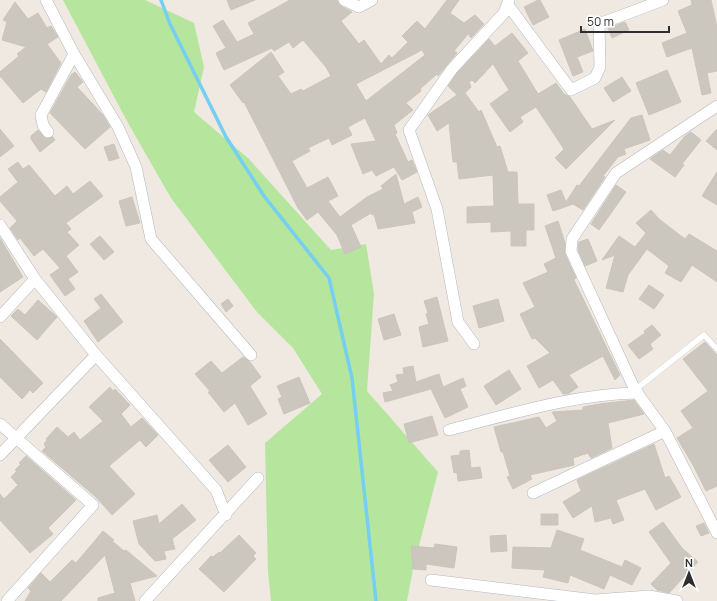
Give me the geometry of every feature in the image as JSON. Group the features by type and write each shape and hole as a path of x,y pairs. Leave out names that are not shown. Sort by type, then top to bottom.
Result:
{"street":[{"path":"46,0 74,54 118,127 136,167 151,240 251,355"},
{"path":"344,0 359,7 372,0"},
{"path":"474,344 458,322 437,209 408,130 452,69 504,13 509,3 571,90 595,78 600,67 599,24 664,0"},
{"path":"48,132 43,125 41,115 74,54"},
{"path":"717,106 616,173 572,239 571,251 636,392 665,431 717,533"},
{"path":"0,225 35,279 96,355 216,490 226,514"},
{"path":"0,317 35,279"},
{"path":"0,455 96,355"},
{"path":"449,430 537,408 613,394 636,392"},
{"path":"0,424 15,439 93,505 7,601"},
{"path":"533,493 665,431"},
{"path":"144,601 258,478"},
{"path":"431,580 595,600 649,596 677,601"}],"lane":[{"path":"636,392 704,335 717,349"}],"green space":[{"path":"63,0 145,0 194,23 204,67 194,112 248,158 331,250 366,244 374,294 367,391 438,472 413,569 407,601 271,601 268,572 265,443 322,394 293,348 257,312 171,198 128,123"}],"building":[{"path":"227,0 255,0 231,10"},
{"path":"290,0 337,0 341,6 352,12 341,21 359,44 364,40 381,64 389,55 392,58 408,42 402,36 417,21 425,29 447,0 459,0 450,13 464,23 475,15 484,24 471,38 468,34 454,51 457,53 438,76 437,74 420,89 421,91 406,103 413,110 394,125 397,133 395,134 408,162 412,160 417,172 402,180 394,167 376,176 372,170 363,174 351,144 376,141 365,118 348,127 352,135 332,145 329,138 308,148 310,151 292,161 307,188 328,177 338,196 328,201 340,217 367,197 383,189 381,186 396,174 404,204 418,197 422,207 412,212 415,223 378,229 374,214 372,215 371,213 351,225 361,247 345,254 337,235 318,212 307,220 298,208 244,102 243,103 230,85 271,52 284,72 278,76 291,94 301,89 303,91 331,76 326,67 303,40 293,48 289,42 274,51 272,48 224,70 216,53 226,48 213,26 223,20 237,42 254,34 248,23","holes":["422,50 425,55 366,101 356,84"]},
{"path":"540,0 549,17 533,25 524,7"},
{"path":"691,0 711,0 717,27 717,71 707,73 711,93 702,95 692,48 667,57 662,43 687,33 678,11 692,5"},
{"path":"15,2 28,19 38,13 47,28 51,26 58,37 47,44 61,63 46,92 41,89 23,103 0,76 0,72 19,56 17,54 26,47 2,40 7,22 3,20"},
{"path":"625,22 629,30 612,38 608,28"},
{"path":"585,29 593,51 577,57 583,72 573,76 559,40"},
{"path":"512,33 528,53 518,61 538,94 556,83 564,94 570,97 592,129 615,120 566,169 555,158 564,149 536,107 520,117 523,122 510,132 490,104 509,90 493,64 475,83 472,80 469,82 471,87 465,93 479,112 481,110 497,147 500,146 508,172 517,172 518,204 534,204 534,230 526,230 526,246 511,246 511,231 491,232 491,222 467,223 467,207 494,206 493,175 459,179 457,162 453,162 449,123 437,131 428,115 457,95 448,86 457,73 489,39 495,46"},
{"path":"667,70 681,102 649,115 636,83"},
{"path":"75,72 83,82 77,87 103,115 110,127 85,149 50,113 71,75"},
{"path":"622,77 631,91 613,102 604,88"},
{"path":"642,115 650,140 624,149 626,154 618,157 603,176 605,177 583,210 573,204 553,211 547,195 561,190 566,202 577,185 579,186 631,118"},
{"path":"0,129 14,146 0,157"},
{"path":"717,129 717,150 706,141"},
{"path":"38,130 45,138 53,137 55,140 40,152 31,139 31,136"},
{"path":"691,132 701,140 682,164 684,165 675,177 650,159 663,150 670,155 685,136"},
{"path":"114,144 119,158 109,161 104,147"},
{"path":"18,162 23,169 29,165 55,196 67,186 73,194 90,181 103,196 66,223 71,229 67,232 79,245 66,256 78,272 68,279 75,289 65,296 50,275 60,268 43,249 34,256 20,238 18,240 10,228 17,221 0,201 0,197 18,182 8,169"},
{"path":"717,172 717,205 702,196"},
{"path":"616,185 626,192 599,230 591,224"},
{"path":"132,197 140,223 126,226 119,201"},
{"path":"651,210 659,219 685,239 689,234 717,251 717,282 692,265 681,282 665,273 669,266 647,249 628,275 623,292 606,288 615,255 602,260 619,236 635,247 646,233 636,223"},
{"path":"558,221 565,243 565,254 576,278 574,280 620,375 615,380 603,356 569,375 578,387 568,394 563,394 553,380 539,388 527,366 550,353 535,338 532,339 520,314 535,307 523,283 548,272 544,264 556,258 545,226"},
{"path":"100,236 114,252 104,260 90,244"},
{"path":"0,238 23,277 0,292"},
{"path":"588,239 597,261 585,266 578,250 579,242"},
{"path":"649,285 664,295 654,309 639,299"},
{"path":"101,294 123,322 98,342 84,321 101,308 94,299"},
{"path":"437,297 448,341 423,347 419,327 429,324 426,314 428,313 424,301"},
{"path":"228,299 233,306 226,312 221,304"},
{"path":"498,299 504,321 479,328 473,306"},
{"path":"38,300 57,317 37,340 11,316 18,309 25,315"},
{"path":"394,314 401,335 384,340 378,319"},
{"path":"652,325 661,335 650,344 653,349 639,359 628,345 645,333 644,331"},
{"path":"0,339 43,383 33,393 30,390 22,399 0,377"},
{"path":"705,342 717,355 717,486 706,491 677,438 693,428 681,411 708,391 683,359"},
{"path":"243,357 250,362 261,377 250,386 267,414 248,425 235,403 224,412 208,392 210,391 195,374 211,361 222,373"},
{"path":"413,366 416,382 439,374 443,387 463,378 466,386 460,389 468,407 445,418 431,389 385,402 383,393 393,391 390,385 398,382 396,375 404,374 403,368"},
{"path":"509,370 521,389 496,405 484,386"},
{"path":"299,377 310,403 284,414 278,399 282,397 277,386"},
{"path":"110,387 113,391 115,389 130,405 121,414 131,427 142,418 158,435 146,447 140,440 109,466 135,494 112,515 96,497 42,451 46,447 44,444 47,440 46,439 57,427 68,437 74,432 80,440 103,421 89,407"},
{"path":"634,400 644,414 608,423 612,448 591,458 588,453 573,458 574,465 530,475 532,479 513,489 507,477 510,476 494,427 539,417 546,428 557,421 552,412 583,410 583,407"},
{"path":"432,416 438,435 409,443 404,424"},
{"path":"654,444 665,478 669,476 681,497 656,510 645,489 616,500 624,520 613,524 611,518 595,522 592,506 573,518 563,502 581,491 577,480"},
{"path":"228,445 246,467 228,482 209,460"},
{"path":"469,450 471,468 480,467 482,478 458,481 457,472 454,473 451,456 460,455 460,451"},
{"path":"26,456 76,500 48,528 53,534 30,553 0,520 0,494 4,499 18,485 11,477 21,464 19,463"},
{"path":"182,504 196,520 172,539 175,549 164,551 166,559 155,561 139,544 133,521 157,515 159,524"},
{"path":"541,514 558,514 558,525 541,525"},
{"path":"663,522 682,548 698,562 669,593 657,590 651,584 671,563 649,532"},
{"path":"704,523 709,533 701,536 696,526"},
{"path":"557,530 584,539 580,550 622,567 625,560 641,568 632,585 610,575 604,589 570,575 568,583 543,577 545,570 512,568 513,547 551,548"},
{"path":"103,531 124,551 126,550 157,576 130,583 135,601 98,601 98,598 115,593 105,555 61,601 25,601 31,591 28,588 41,573 50,582 72,560 76,563"},
{"path":"239,535 256,553 253,556 256,559 224,592 199,569 211,556 213,557 219,552 220,553"},
{"path":"506,535 507,551 491,552 490,536"},
{"path":"435,544 457,547 454,568 426,564 426,570 413,569 411,546 434,548"}],"waterway":[{"path":"161,0 170,24 226,137 264,196 329,278 352,378 376,601"}]}
